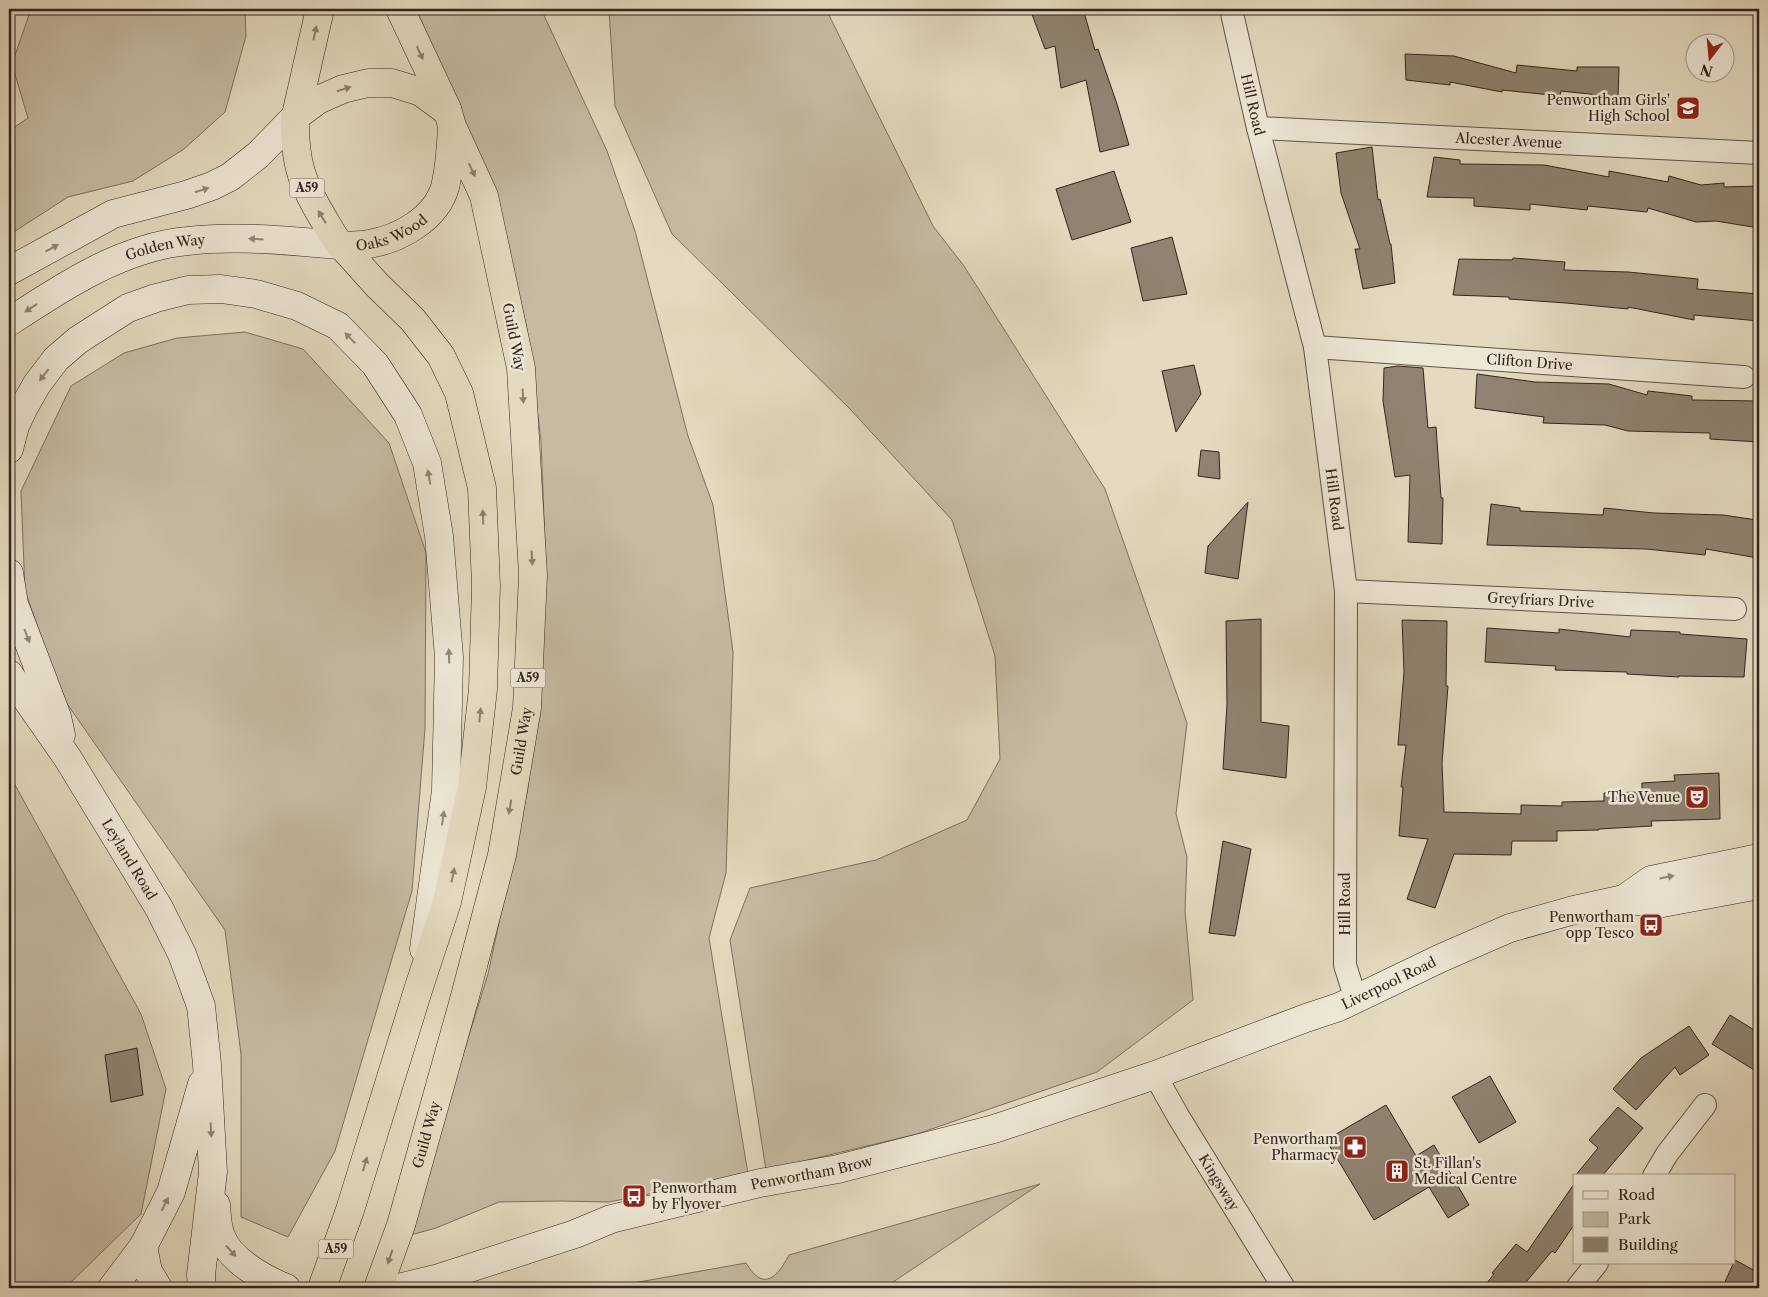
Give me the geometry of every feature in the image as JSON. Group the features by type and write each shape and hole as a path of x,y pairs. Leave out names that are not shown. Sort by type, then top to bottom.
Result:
{"highway":[{"name":"A59","path":"296,116 320,9"},
{"name":"A59","path":"400,9 450,119"},
{"name":"A59","path":"296,116 318,100 343,89 368,83 392,83 421,92 450,119"},
{"name":"Oaks Wood","path":"296,116 295,142 300,171 312,200 341,245 367,245 387,240 413,227 434,209 444,189 450,158 450,119"},
{"name":"Guild Way","path":"378,1288 401,1225 464,1000 502,855 527,708 533,575 521,368 484,196 450,119"},
{"name":"A59","path":"322,1288 350,1210 447,902 472,787 483,689 486,586 482,488 458,393 441,356 413,320 377,285 341,245"}],"main road":[{"path":"9,271 113,214 186,195 212,186 230,177 258,155 296,116"},
{"name":"Golden Way","path":"9,322 53,293 92,272 144,250 186,240 232,239 341,245"},
{"path":"9,449 15,426 24,407 37,384 56,359 78,340 128,308 156,298 188,290 230,290 256,294 297,306 338,326 375,364 408,415 427,463 439,536 449,657 446,790 419,987"},
{"path":"9,572 14,604 57,716 67,757"},
{"name":"Leyland Road","path":"9,674 67,757 159,908 182,954 201,1006 214,1172 201,1275 202,1288"},
{"name":"Liverpool Road","path":"1624,899 1651,880 1759,858"},
{"name":"Liverpool Road","path":"1155,1075 1356,1000 1441,958 1510,928 1574,910 1624,899 1656,904 1759,885"},
{"name":"Leyland Road","path":"112,1288 143,1247 171,1192 207,1064"},
{"name":"Penwortham Brow","path":"398,1288 439,1278 575,1234 611,1219 760,1182 838,1169 994,1129 1155,1075"},
{"path":"214,1172 217,1218 224,1243 249,1269 286,1288"},
{"path":"143,1247 148,1270 158,1288"}],"street":[{"name":"Hill Road","path":"1231,9 1258,128 1315,348 1346,591 1345,965 1356,1000"},
{"name":"Alcester Avenue","path":"1258,128 1759,153"},
{"name":"Clifton Drive","path":"1315,348 1744,377"},
{"name":"Greyfriars Drive","path":"1346,591 1735,609"},
{"name":"Kingsway","path":"1155,1075 1178,1116 1284,1288"},
{"path":"1655,1174 1667,1154 1705,1105"},
{"path":"1577,1288 1596,1264"}],"green space":[{"path":"31,9 245,9 246,36 225,112 184,149 133,181 68,197 9,235 9,131 28,118 12,64"},
{"path":"416,9 541,9 607,151 635,231 688,436 713,505 733,652 726,873 709,938 748,1174 609,1202 499,1202 436,1228 407,1236 488,974 528,788 546,569 541,441 527,329 492,184"},
{"path":"609,9 826,9 933,226 964,266 1105,489 1187,723 1176,814 1187,857 1185,911 1193,1000 1097,1072 917,1134 766,1170 730,940 750,888 876,860 967,820 1000,759 995,656 952,520 850,409 672,234 615,106"},
{"path":"245,332 303,349 389,443 426,553 425,728 412,891 335,1151 288,1237 241,1217 241,1054 225,930 63,698 25,591 21,491 71,386 124,353 177,338"},
{"path":"9,774 141,1014 166,1089 141,1214 65,1288 9,1288"},
{"path":"1040,1184 884,1288 605,1288 746,1263 758,1277 769,1278 780,1270 789,1255"}],"building":[{"path":"1030,9 1083,9 1095,50 1098,49 1117,104 1129,145 1100,152 1086,80 1061,88 1055,46 1045,49"},
{"path":"1405,54 1454,56 1516,73 1517,65 1577,71 1577,67 1619,67 1618,97 1561,91 1560,96 1502,90 1502,92 1450,82 1450,85 1406,80"},
{"path":"1372,147 1378,200 1380,199 1391,244 1395,283 1363,289 1355,249 1360,249 1341,193 1336,153"},
{"path":"1434,157 1460,160 1460,164 1544,165 1609,177 1609,171 1668,182 1669,176 1701,185 1724,183 1724,187 1759,186 1759,228 1716,221 1696,222 1648,208 1647,212 1588,206 1587,210 1530,204 1530,210 1474,206 1474,198 1427,197"},
{"path":"1114,171 1131,222 1072,240 1056,189"},
{"path":"1172,237 1187,294 1143,301 1131,248"},
{"path":"1513,258 1565,262 1564,270 1628,272 1698,279 1697,289 1759,294 1759,321 1694,315 1694,320 1628,307 1628,309 1509,299 1509,297 1453,295 1459,259 1512,260"},
{"path":"1194,365 1201,394 1176,432 1162,371"},
{"path":"1398,366 1423,368 1428,428 1436,427 1441,498 1443,498 1442,544 1408,542 1410,475 1395,477 1383,401 1384,368"},
{"path":"1477,374 1535,382 1609,384 1647,395 1648,391 1692,396 1692,400 1759,401 1759,442 1710,439 1710,433 1628,431 1605,425 1543,423 1544,417 1475,408"},
{"path":"1201,450 1219,452 1220,479 1198,476"},
{"path":"1248,502 1238,579 1205,573 1208,546"},
{"path":"1491,504 1520,508 1520,511 1603,515 1604,508 1654,513 1723,515 1757,520 1758,558 1706,549 1705,555 1646,549 1487,545"},
{"path":"1261,619 1261,722 1289,726 1286,778 1223,769 1227,704 1226,621"},
{"path":"1402,620 1447,621 1446,686 1448,686 1442,763 1444,812 1521,814 1521,805 1562,806 1562,802 1604,801 1604,793 1642,792 1642,783 1675,781 1674,775 1719,773 1720,819 1651,821 1652,826 1557,831 1557,841 1512,841 1511,855 1454,854 1435,908 1407,899 1428,839 1399,836 1403,787 1401,787 1406,745 1398,745 1404,672"},
{"path":"1487,628 1559,633 1559,629 1630,637 1631,630 1680,632 1680,634 1747,639 1744,677 1679,677 1627,674 1627,672 1555,670 1556,666 1485,662"},
{"path":"1223,841 1251,849 1235,936 1209,933"},
{"path":"1730,1015 1759,1033 1759,1073 1712,1044"},
{"path":"1689,1026 1709,1055 1680,1075 1675,1067 1636,1110 1613,1089 1641,1058"},
{"path":"137,1048 143,1095 111,1102 105,1055"},
{"path":"1490,1076 1516,1122 1479,1143 1452,1097"},
{"name":"St. Fillan's Medical Centre","path":"1386,1105 1416,1156 1434,1145 1469,1205 1448,1218 1429,1187 1374,1220 1326,1140"},
{"path":"1618,1107 1643,1128 1604,1174 1577,1174 1598,1148 1589,1140"},
{"path":"1573,1185 1573,1226 1555,1253 1552,1251 1521,1288 1483,1288 1494,1274 1492,1273 1516,1244 1527,1252"},
{"path":"1736,1261 1759,1273 1759,1288 1722,1288 1733,1264 1736,1264"}],"place":[{"name":"Penwortham Girls' High School","path":"1688,108"},
{"name":"The Venue","path":"1697,797"},
{"name":"Penwortham opp Tesco","path":"1651,925"},
{"name":"Penwortham Pharmacy","path":"1355,1147"},
{"name":"St. Fillan's Medical Centre","path":"1397,1171"},
{"name":"Penwortham by Flyover","path":"634,1196"}]}
